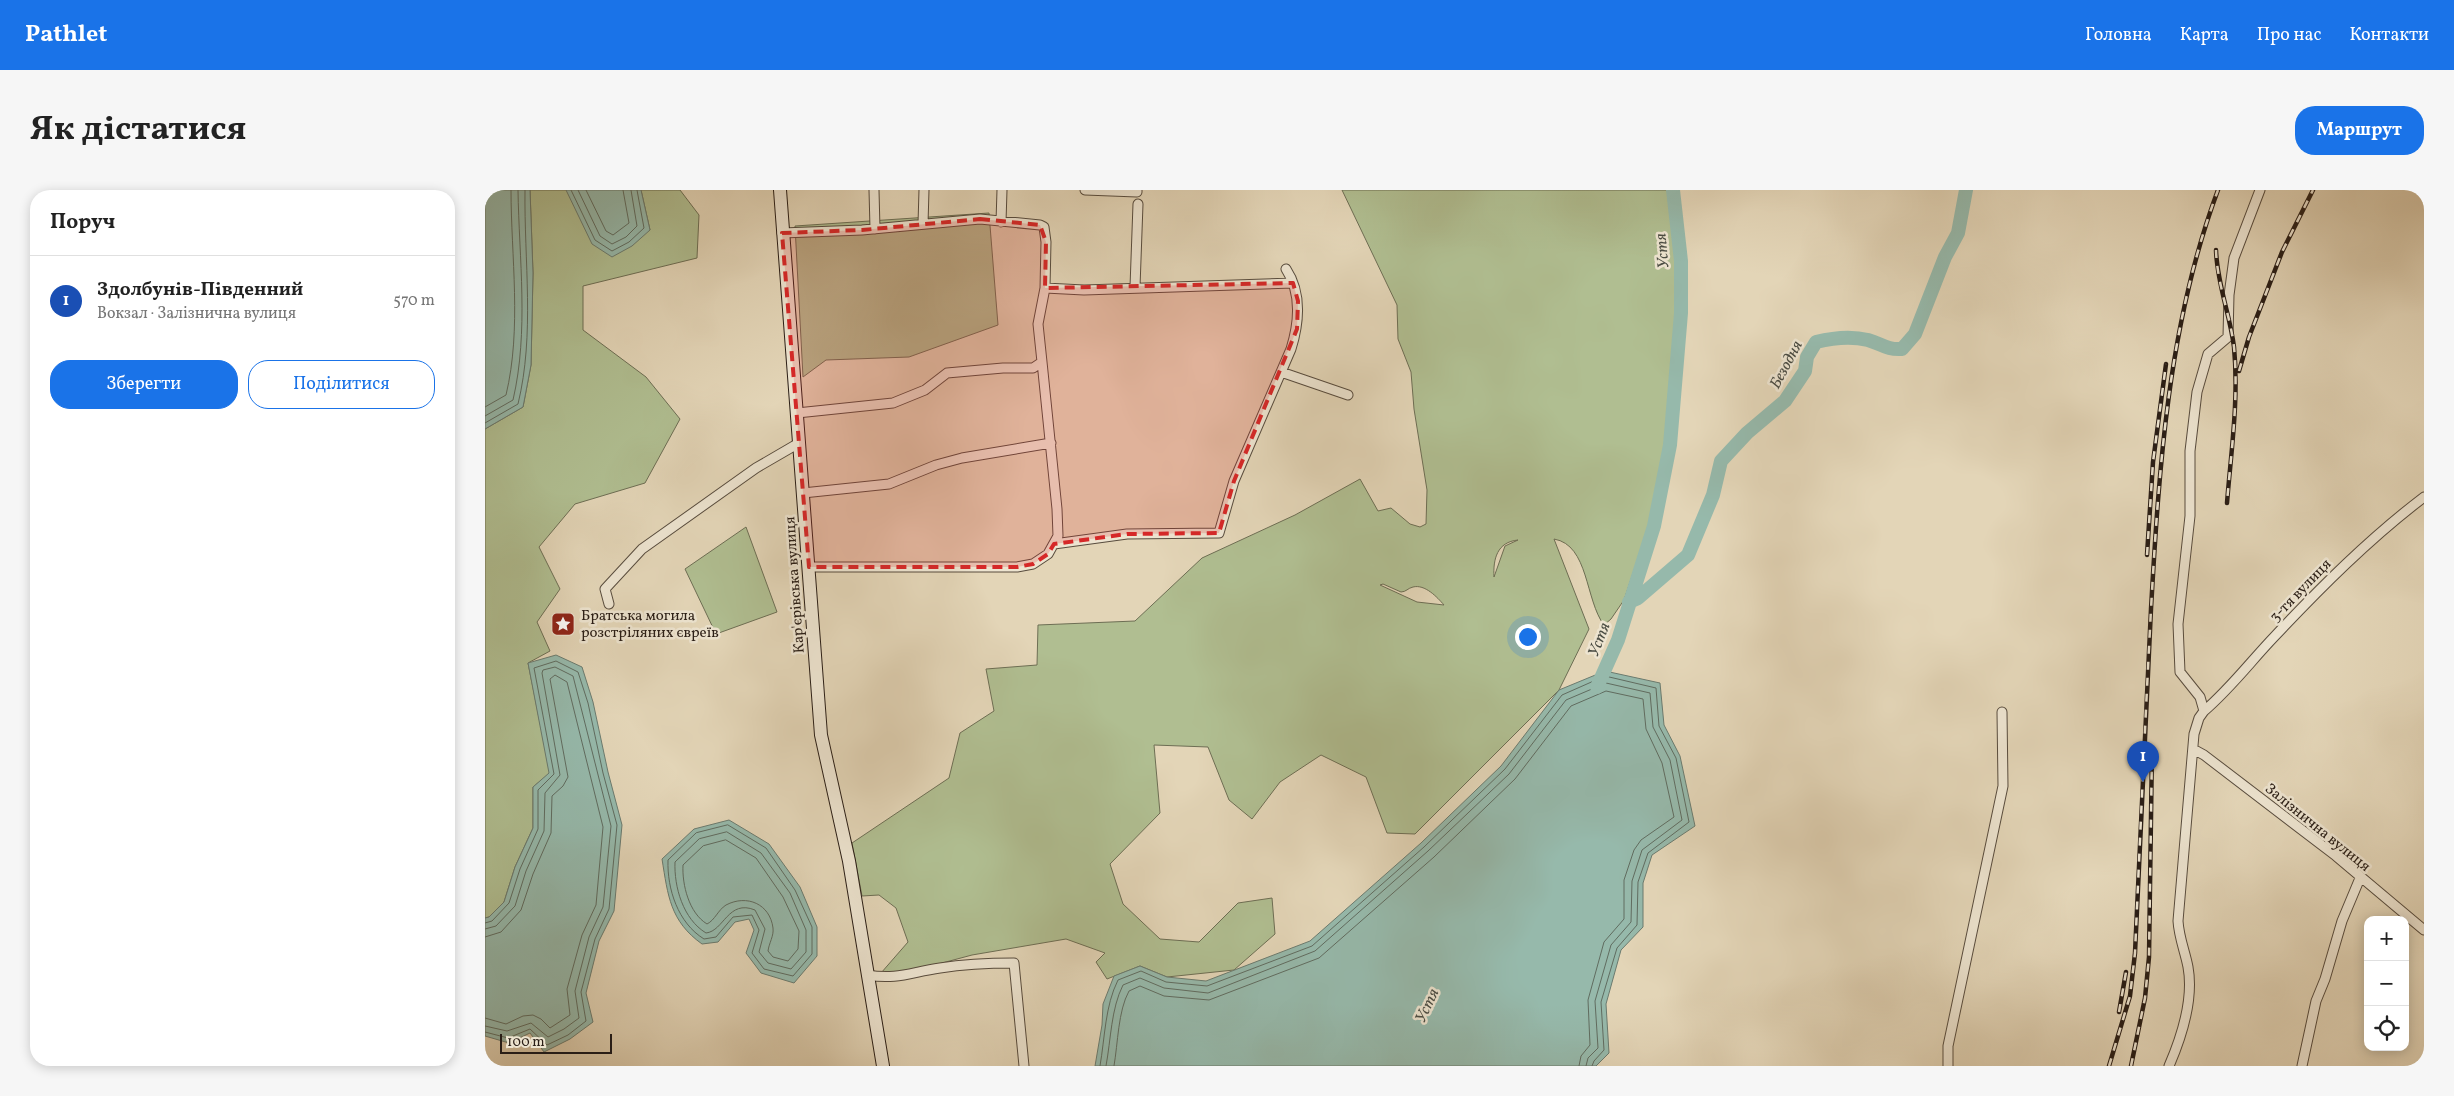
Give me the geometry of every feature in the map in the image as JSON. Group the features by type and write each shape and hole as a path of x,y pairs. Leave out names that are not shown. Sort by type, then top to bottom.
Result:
{"street":[{"name":"Кар'єрівська вулиця","path":"780,190 821,735 849,861 883,1066"},
{"path":"875,190 875,229"},
{"path":"923,190 923,224"},
{"path":"1001,222 1002,190"},
{"path":"2169,1066 2177,1048 2187,1008 2188,966 2179,936 2177,921 2193,749 2199,718 2204,711 2200,697 2179,672 2178,655 2178,624 2190,516 2191,427 2197,392 2208,354 2228,337 2229,295 2234,258 2260,190"},
{"path":"1085,191 1137,191"},
{"path":"1135,287 1138,204"},
{"path":"782,233 875,229 979,219 1044,227 1046,242 1045,288 1038,324 1057,509 1057,536 1048,554 1033,564 1017,567 809,567"},
{"path":"1053,544 1127,534 1219,533 1234,481 1281,372 1297,329 1298,301 1293,283 1286,269"},
{"path":"1045,288 1084,290 1293,283"},
{"path":"797,413 893,403 925,390 947,374 1003,368 1033,368 1042,362"},
{"path":"1281,372 1349,395"},
{"path":"609,604 605,589 642,548 756,468 799,443"},
{"path":"803,493 889,484 936,465 962,458 1051,443"},
{"name":"3-тя вулиця","path":"2204,711 2218,699 2249,662 2344,564 2383,529 2424,497"},
{"path":"1948,1066 1948,1046 2003,786 2002,712"},
{"name":"Залізнична вулиця","path":"2193,749 2203,754 2336,856 2424,930"},
{"path":"2302,1066 2316,1001 2325,979 2342,921 2360,878"},
{"path":"867,975 904,977 939,968 986,963 1014,963 1024,1066"}],"highlighted area":[{"path":"980,219 1040,225 1046,242 1045,288 1293,283 1298,301 1297,329 1234,481 1219,533 1127,534 1054,544 1048,554 1033,564 1017,567 809,567 782,233 862,230"}],"shaded area":[{"path":"530,190 566,190 650,230 641,190 680,190 699,215 697,258 583,286 583,330 646,377 680,419 645,483 575,504 539,547 560,589 537,622 550,651 528,663 550,773 533,787 533,828 515,867 504,902 489,917 485,918 485,429 523,407 531,365 533,273"},
{"path":"1342,190 1671,190 1678,262 1678,315 1664,447 1649,526 1624,600 1611,619 1604,625 1593,602 1585,575 1574,551 1565,543 1554,539 1589,629 1559,690 1415,834 1387,833 1366,777 1321,755 1280,782 1252,819 1229,800 1208,747 1154,745 1160,813 1110,864 1123,904 1160,939 1199,942 1238,903 1272,898 1275,934 1234,970 1167,977 1140,966 1107,979 1096,962 1105,953 1066,939 972,955 901,974 881,973 908,942 896,908 879,895 862,896 852,843 949,778 960,733 994,711 986,669 1037,665 1038,625 1135,621 1202,558 1295,515 1360,479 1378,511 1391,508 1410,524 1420,527 1426,524 1427,490 1414,409 1411,372 1398,339 1397,305","holes":["1518,540 1505,546 1494,577 1494,564 1498,552 1505,544","1383,584 1401,592 1413,587 1422,587 1438,598 1444,605 1417,602 1380,585"]},
{"path":"989,213 998,325 909,357 826,360 803,377 795,226"},
{"path":"746,527 777,612 716,634 685,569"}],"water":[{"path":"485,190 530,190 533,273 531,365 523,407 485,429"},
{"path":"566,190 641,190 650,230 632,246 612,257 592,244"},
{"path":"556,655 582,667 593,702 622,825 614,911 599,941 586,993 593,1022 570,1039 544,1052 530,1033 509,1043 485,1036 485,918 489,917 504,902 515,867 533,828 533,787 549,773 528,663"},
{"path":"1605,671 1660,683 1664,725 1680,756 1695,826 1652,855 1643,883 1643,927 1621,950 1606,1004 1609,1053 1596,1066 1095,1066 1102,1025 1103,1004 1114,976 1140,966 1167,977 1206,981 1310,941 1421,843 1501,766 1559,690"},
{"path":"729,820 769,844 800,887 817,927 817,956 794,983 761,973 746,953 754,930 749,919 735,922 718,942 702,944 683,926 672,907 662,859 694,829"}],"waterway":[{"name":"Устя","path":"1597,687 1618,640 1654,526 1670,445 1681,313 1681,261 1673,190"},
{"name":"Безодня","path":"1629,602 1638,598 1688,555 1713,495 1721,461 1747,433 1785,401 1805,371 1807,357 1816,342 1855,338 1868,340 1888,348 1902,349 1915,334 1945,257 1958,233 1966,190"}],"railway":[{"path":"2109,1066 2130,996 2135,953 2154,556 2169,397 2177,344 2188,292 2201,241 2218,190"},
{"path":"2239,371 2249,337 2282,252 2313,190"},
{"path":"2216,250 2219,275 2234,347 2236,386 2227,503"},
{"path":"2147,555 2153,462 2166,364"},
{"path":"2131,1066 2145,998 2149,957 2152,748"},
{"path":"2119,1012 2126,972"}],"place":[{"name":"Братська могила розстріляних євреїв","path":"563,624"},
{"name":"Здолбунів-Південний","path":"2143,782"}]}
